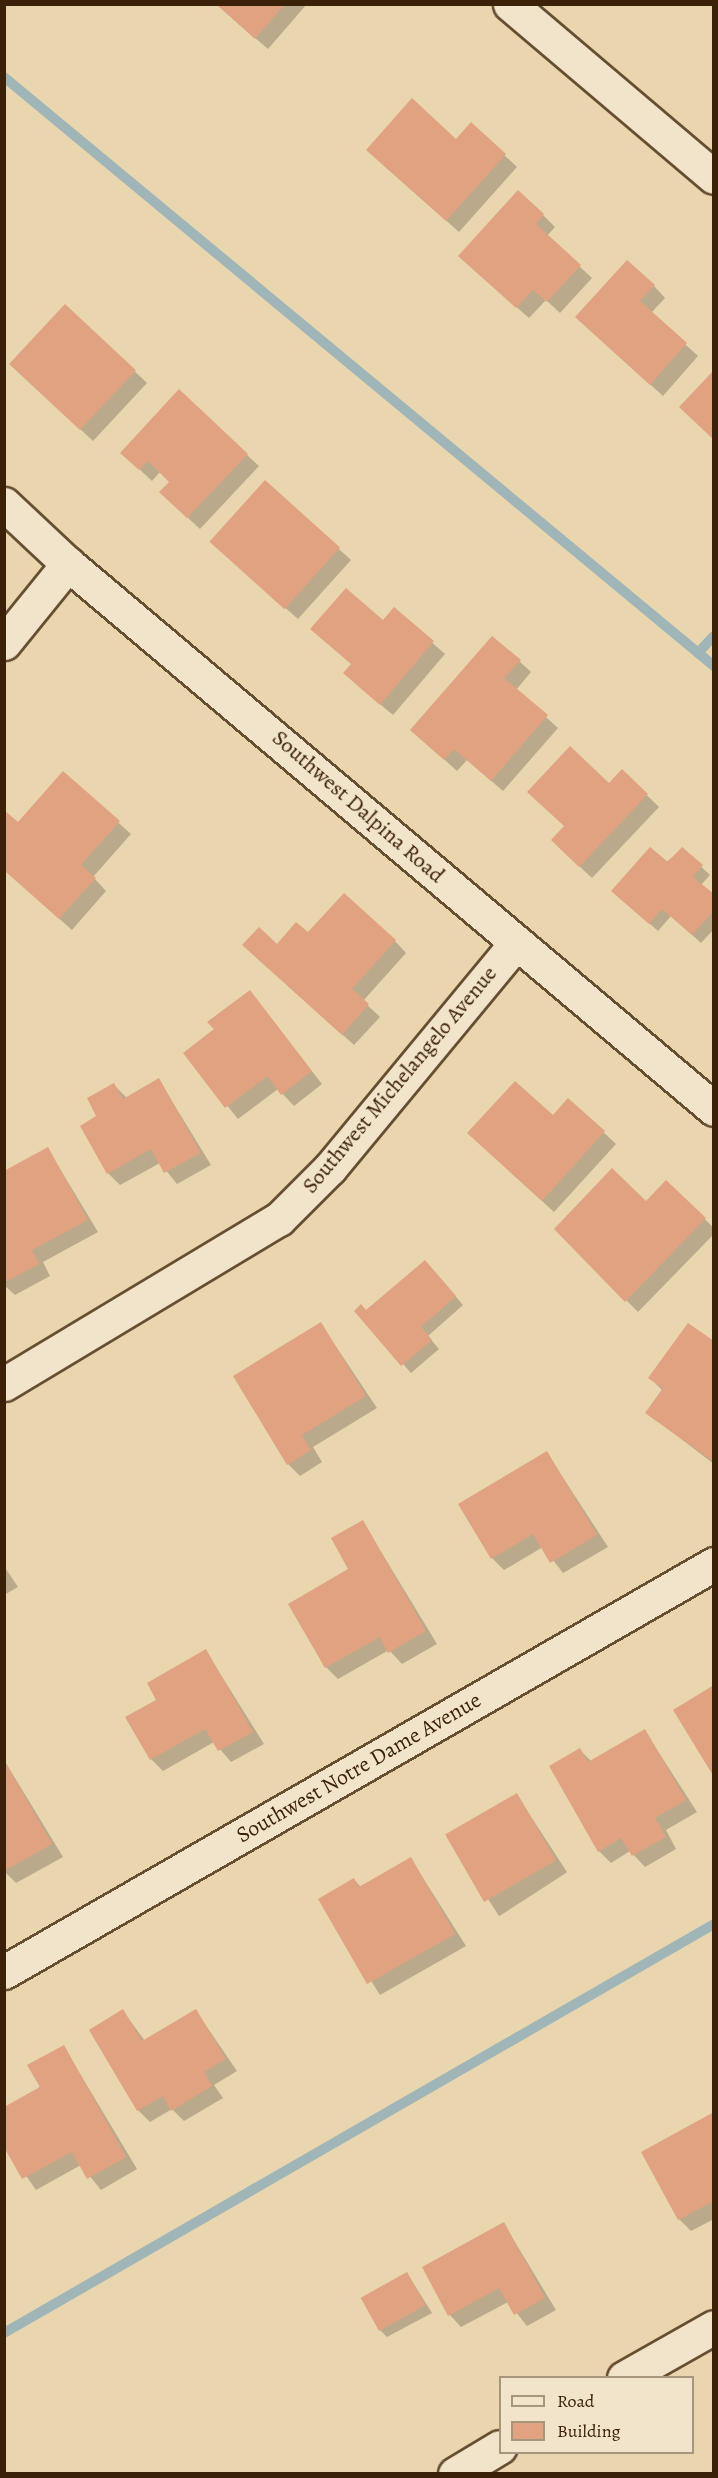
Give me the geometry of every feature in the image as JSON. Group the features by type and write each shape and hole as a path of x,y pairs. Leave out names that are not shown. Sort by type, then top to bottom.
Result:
{"street":[{"path":"510,4 714,177"},
{"name":"Southwest Dalpina Road","path":"4,504 68,564 714,1109"},
{"path":"4,643 68,564"},
{"name":"Southwest Michelangelo Avenue","path":"4,1384 279,1218 330,1168 516,943"},
{"name":"Southwest Notre Dame Avenue","path":"4,1972 714,1564"},
{"path":"628,2376 714,2327"},
{"path":"455,2474 499,2449"}],"building":[{"path":"216,4 285,4 255,39"},
{"path":"412,98 456,139 471,122 506,154 446,221 366,150"},
{"path":"518,190 544,214 536,224 581,265 547,302 533,290 516,308 458,256"},
{"path":"627,260 655,285 640,301 687,343 650,385 575,317"},
{"path":"65,304 136,370 80,430 9,364"},
{"path":"714,370 714,440 679,407"},
{"path":"179,389 248,454 187,518 159,492 169,482 148,461 139,470 120,453"},
{"path":"265,480 340,548 285,609 209,542"},
{"path":"346,588 383,620 394,607 434,641 380,705 343,673 351,664 310,629"},
{"path":"492,636 521,660 504,678 548,715 491,781 454,749 444,760 410,730"},
{"path":"570,746 609,783 622,769 648,794 579,867 551,840 564,826 527,792"},
{"path":"63,771 120,821 81,865 96,878 59,919 4,870 4,810 18,822"},
{"path":"650,847 668,862 682,847 703,865 693,877 714,894 714,911 692,935 662,909 649,924 611,891"},
{"path":"344,893 396,940 352,989 369,1004 342,1035 242,945 259,927 277,944 296,922 308,932"},
{"path":"250,990 312,1071 281,1095 267,1076 225,1108 183,1053 214,1029 207,1022"},
{"path":"159,1078 201,1153 164,1173 151,1149 107,1174 80,1126 96,1116 87,1098 114,1083 123,1099"},
{"path":"515,1081 553,1115 568,1098 605,1131 542,1201 467,1133"},
{"path":"48,1147 88,1220 32,1250 39,1264 4,1283 4,1171"},
{"path":"612,1168 646,1201 666,1180 706,1218 625,1302 554,1229"},
{"path":"425,1260 456,1296 421,1327 432,1340 401,1366 354,1311 361,1304 366,1310"},
{"path":"321,1322 366,1396 302,1435 311,1450 287,1465 233,1376"},
{"path":"688,1323 714,1341 714,1462 645,1413 663,1388 648,1378"},
{"path":"547,1451 597,1535 550,1563 533,1534 491,1559 458,1504"},
{"path":"363,1520 426,1631 388,1653 380,1637 325,1668 288,1604 348,1569 331,1538"},
{"path":"206,1649 253,1732 218,1751 205,1729 150,1760 125,1717 156,1700 147,1683"},
{"path":"714,1685 714,1777 673,1710"},
{"path":"645,1729 686,1800 655,1818 666,1837 632,1856 621,1838 598,1852 549,1766 580,1748 588,1762"},
{"path":"4,1760 52,1844 4,1871"},
{"path":"517,1793 556,1861 484,1902 445,1835"},
{"path":"411,1857 455,1934 367,1984 318,1899 354,1878 359,1887"},
{"path":"123,2009 142,2041 196,2009 226,2059 204,2072 212,2086 171,2111 163,2096 137,2111 89,2030"},
{"path":"64,2045 126,2157 87,2179 72,2152 22,2179 4,2147 4,2107 40,2087 27,2065"},
{"path":"714,2112 714,2201 678,2220 641,2152"},
{"path":"504,2222 545,2298 514,2315 499,2288 448,2316 422,2267"},
{"path":"407,2272 425,2305 379,2331 361,2298"}],"waterway":[{"path":"4,77 714,666"},
{"path":"698,653 714,636"},
{"path":"4,2333 714,1924"}]}
